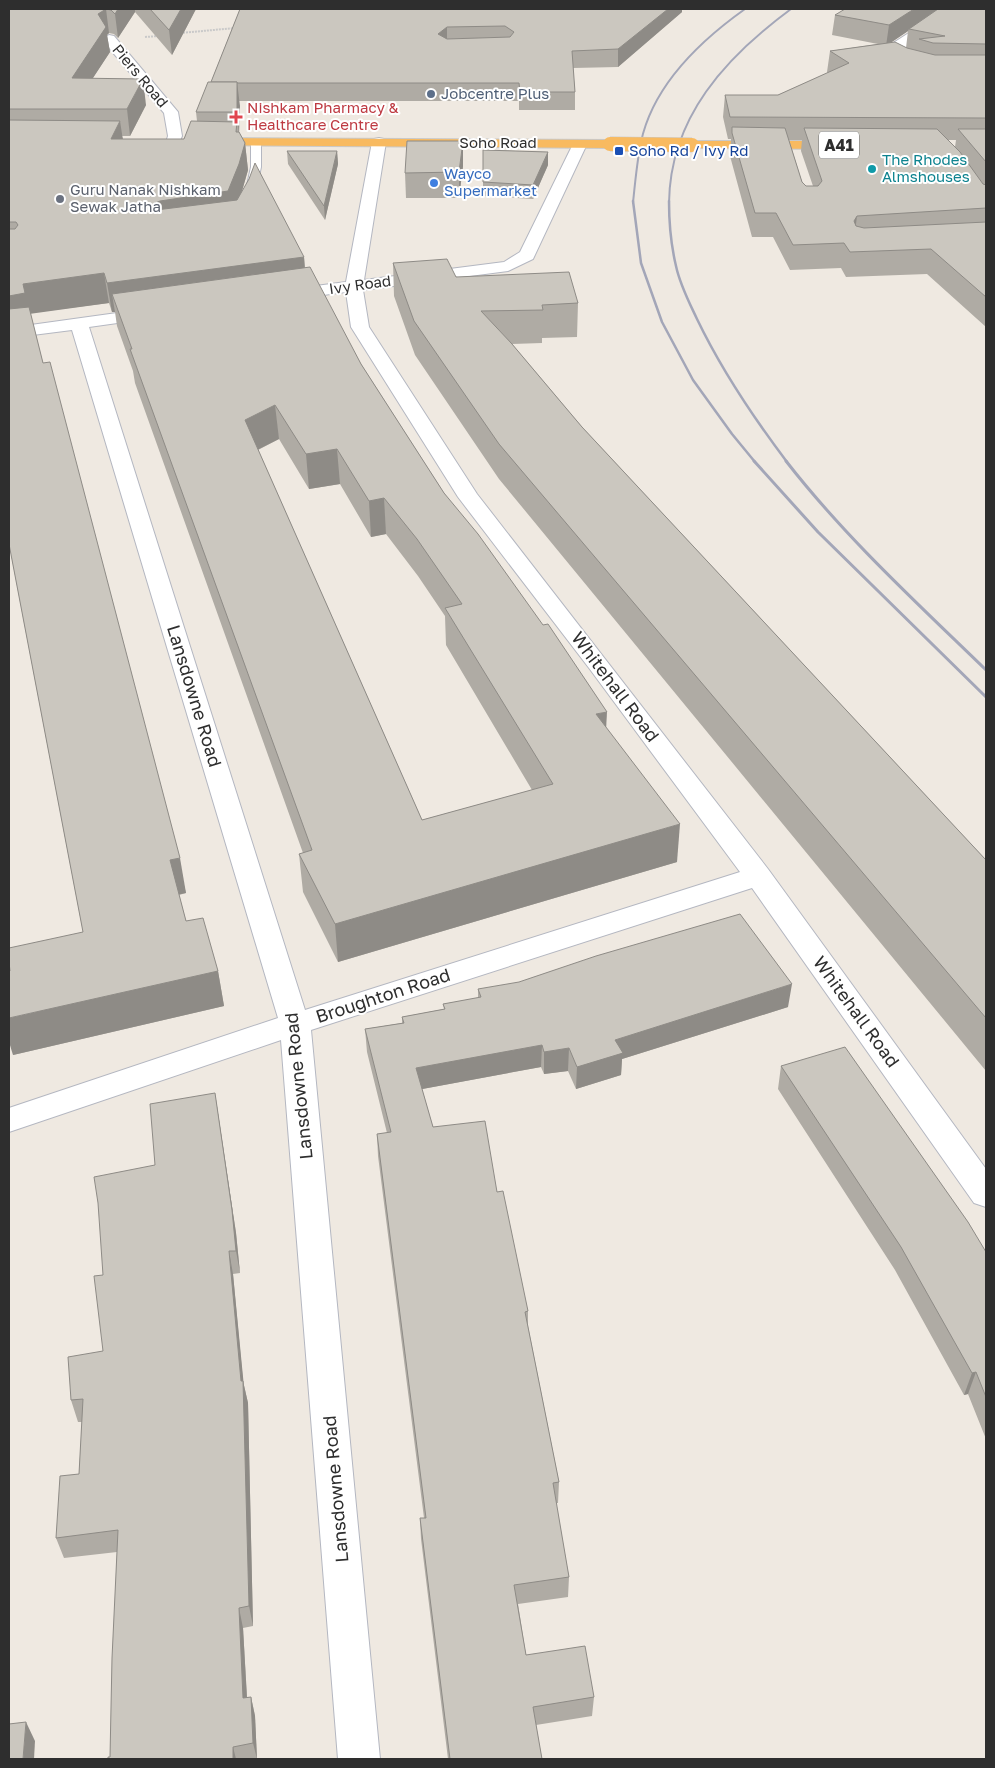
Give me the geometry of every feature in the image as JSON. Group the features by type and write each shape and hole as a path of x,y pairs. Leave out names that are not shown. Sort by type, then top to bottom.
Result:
{"highway":[{"name":"Soho Road","path":"156,142 692,145 792,153 854,146"}],"street":[{"path":"954,9 892,50 891,54 906,64 936,70 986,70"},
{"name":"Piers Road","path":"109,39 171,112 175,136 173,142"},
{"name":"Whitehall Road","path":"379,142 354,286 360,327 468,497 597,663 758,876 986,1194"},
{"name":"Ivy Road","path":"266,298 508,266 527,255 580,144"},
{"path":"9,333 168,311"},
{"name":"Lansdowne Road","path":"79,323 296,1024 359,1759"},
{"name":"Broughton Road","path":"9,1120 296,1024 758,876"}],"lane":[{"path":"247,199 254,183 257,163 256,142"}],"path":[{"path":"180,33 239,27"},
{"path":"109,39 161,35"}],"building":[{"path":"9,9 106,9 98,14 106,27 72,78 143,79 127,109 9,109"},
{"path":"106,9 118,9 115,14 111,10"},
{"path":"150,9 181,9 169,30"},
{"path":"240,9 668,9 618,49 572,51 575,92 520,92 519,83 211,82","holes":["505,26 514,32 510,37 447,39 438,34 447,27"]},
{"path":"845,9 914,9 889,25 835,15"},
{"path":"938,9 986,9 986,44 933,43 919,39 945,36 909,29"},
{"path":"895,42 907,48 935,55 986,55 986,118 730,117 725,95 778,95 849,63 830,51"},
{"path":"208,82 237,82 237,112 196,112"},
{"path":"9,120 120,121 111,139 184,139 191,121 237,122 236,132 239,132 245,143 228,191 160,201 153,204 153,207 156,210 237,200 249,179 255,163 304,257 107,283 104,273 23,284 25,293 9,296 9,229 15,229 18,225 16,222 9,222"},
{"path":"732,127 785,128 802,182 806,186 818,186 822,181 804,128 937,129 960,152 983,184 986,185 986,208 857,216 854,221 856,226 864,228 986,222 986,297 931,249 850,252 844,243 793,245 776,213 755,213 732,133"},
{"path":"958,129 986,129 986,162"},
{"path":"407,141 463,141 459,172 405,173"},
{"path":"483,150 548,152 533,185 483,182"},
{"path":"287,151 337,151 324,206"},
{"path":"447,259 456,277 569,272 578,303 542,305 543,310 481,311 512,344 582,427 986,860 986,1018 499,444 414,321 393,263"},
{"path":"310,267 361,364 444,493 478,534 543,625 548,624 607,712 596,714 680,824 335,924 299,854 312,850 130,349 132,349 112,294","holes":["275,405 306,454 337,449 369,501 384,498 417,539 462,604 445,608 553,784 422,820 245,420"]},
{"path":"29,307 43,363 50,362 180,858 170,860 186,921 203,918 218,971 9,1018 9,948 83,932 9,544 9,309"},
{"path":"740,914 792,984 615,1040 623,1053 577,1067 569,1048 544,1052 542,1045 416,1068 433,1127 485,1121 497,1192 503,1191 528,1311 525,1312 559,1482 553,1483 569,1577 514,1585 526,1655 585,1646 594,1697 533,1707 542,1759 450,1759 420,1518 426,1518 377,1134 391,1132 365,1029 404,1023 402,1017 445,1009 443,1004 481,997 478,989 519,982 596,956"},
{"path":"845,1047 968,1222 986,1252 986,1397 976,1372 972,1373 901,1247 781,1066"},
{"path":"215,1093 236,1251 229,1251 241,1381 243,1381 249,1606 239,1608 243,1698 251,1697 253,1743 233,1747 233,1759 108,1759 110,1757 118,1530 56,1538 60,1476 79,1474 83,1399 71,1400 68,1357 103,1351 94,1276 103,1275 98,1203 94,1177 155,1165 150,1104"},
{"path":"26,1722 23,1759 9,1759 9,1724"}],"railway":[{"path":"633,202 641,142 647,121 667,83 695,50 745,9"},
{"path":"669,203 672,172 679,143 691,116 706,92 745,47 791,9"},
{"path":"633,202 641,263 662,322 693,380 755,462"},
{"path":"669,203 674,258 688,300 727,375 750,411 787,462"},
{"path":"754,461 818,532 986,697"},
{"path":"786,461 857,543 986,670"}],"place":[{"name":"Jobcentre Plus","path":"431,94"},
{"name":"Nishkam Pharmacy & Healthcare Centre","path":"236,117"},
{"name":"Soho Rd / Ivy Rd","path":"619,151"},
{"name":"The Rhodes Almshouses","path":"872,169"},
{"name":"Wayco Supermarket","path":"434,183"},
{"name":"Guru Nanak Nishkam Sewak Jatha","path":"60,199"}]}
